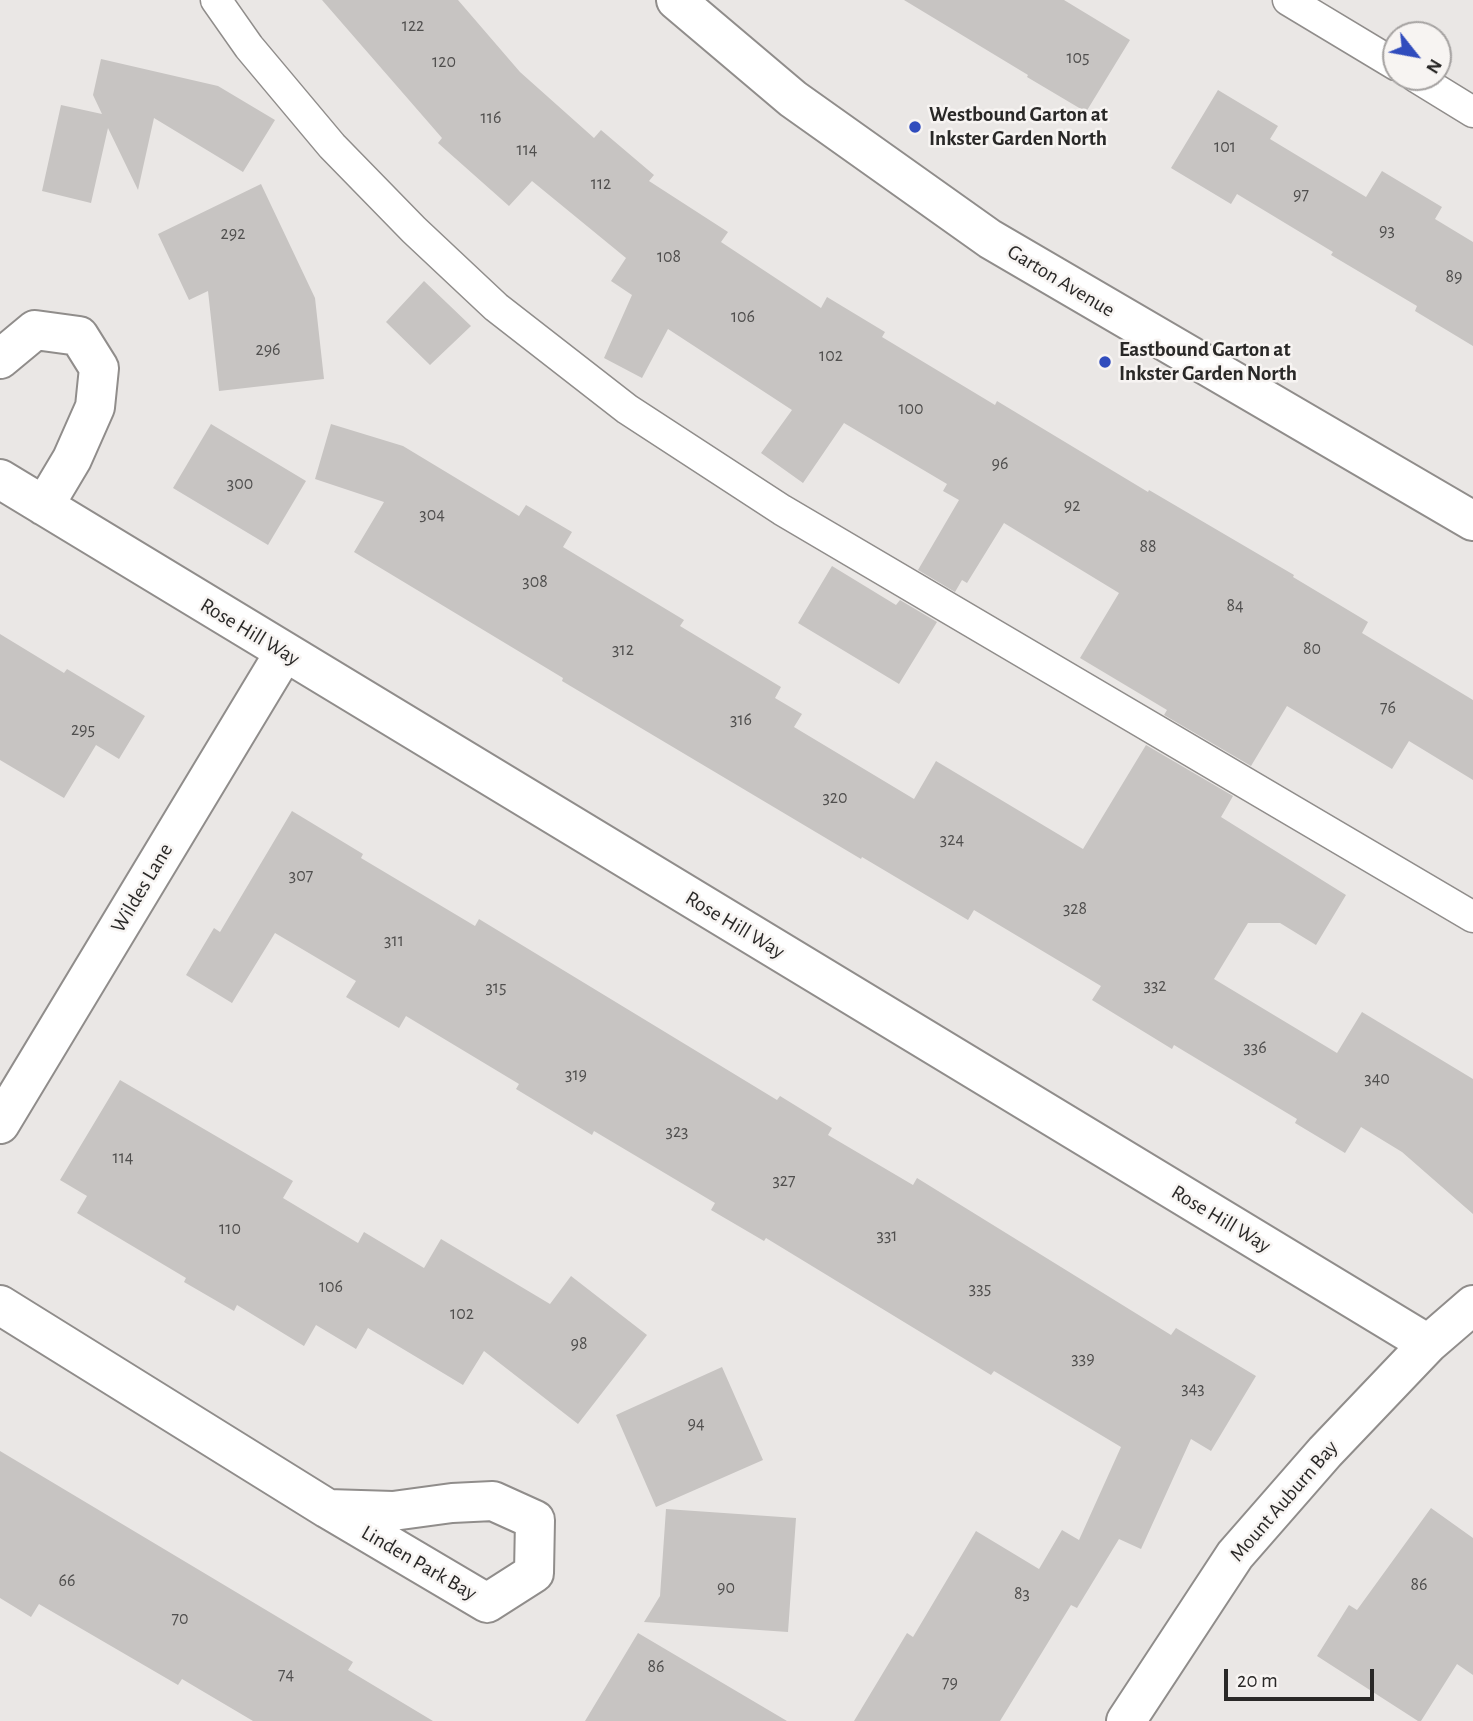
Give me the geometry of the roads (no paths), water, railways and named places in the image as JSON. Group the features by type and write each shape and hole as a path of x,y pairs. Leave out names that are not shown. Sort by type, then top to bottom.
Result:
{"street":[{"name":"Garton Avenue","path":"676,0 793,99 990,239 1473,521"},
{"path":"0,359 35,330 79,335 99,368 94,407 72,459 44,506"},
{"name":"Rose Hill Way","path":"0,479 1428,1344"},
{"name":"Wildes Lane","path":"0,1124 284,653"},
{"name":"Linden Park Bay","path":"0,1305 328,1509 487,1603 534,1573 535,1520 492,1501 393,1511 328,1509"},
{"name":"Mount Auburn Bay","path":"1126,1721 1235,1555 1325,1452 1428,1344 1473,1305"}],"lane":[{"path":"216,0 249,47 332,146 414,230 496,307 626,409 794,517 1473,917"},
{"path":"1288,0 1382,57"},
{"path":"1439,91 1473,112"}],"place":[{"name":"Westbound Garton at Inkster Garden North","path":"915,127"},
{"name":"Eastbound Garton at Inkster Garden North","path":"1105,362"}]}
